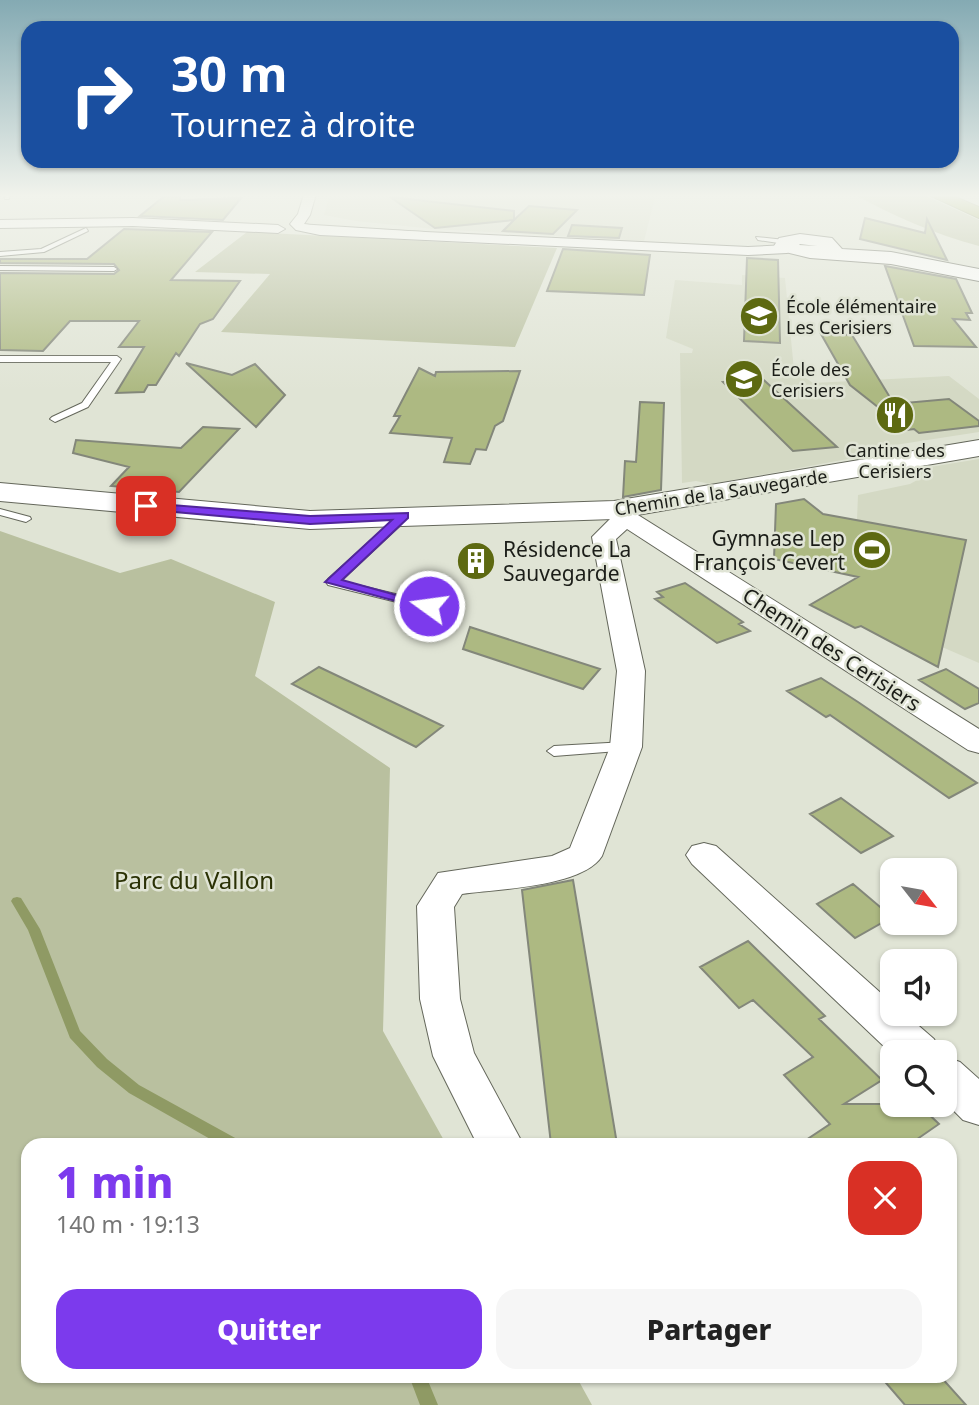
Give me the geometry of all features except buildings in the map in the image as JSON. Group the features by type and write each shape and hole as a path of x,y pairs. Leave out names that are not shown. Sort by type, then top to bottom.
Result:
{"street":[{"path":"896,260 979,275"},
{"name":"Chemin de la Sauvegarde","path":"0,492 310,520 404,516 620,514 922,460 979,447"},
{"name":"Chemin de la Sauvegarde","path":"497,1138 454,1056 440,999 435,905 451,882 558,869 584,856 626,747 631,671 604,537 620,514"},
{"name":"Chemin des Cerisiers","path":"620,514 979,743"},
{"path":"704,855 906,1040"},
{"path":"957,1086 979,1106"}],"lane":[{"path":"0,268 114,269"},
{"path":"0,359 117,359 85,405 55,419"},
{"path":"0,512 26,519"},
{"path":"404,516 332,582 429,606"},
{"path":"554,751 626,747"}],"shaded area":[{"name":"École des Cerisiers","path":"742,275 785,278 794,370 813,383 949,376 979,399 979,432 869,449 875,454 711,484 696,481 682,483 680,353 692,353 693,349 666,338 675,280 742,285"},
{"path":"979,459 979,663 942,647 965,541 857,520 858,495 910,484 921,478 912,470"}],"green space":[{"path":"211,260 552,260 515,347 221,332 270,274 195,272"},
{"name":"Parc du Vallon","path":"0,531 120,573 171,559 275,602 255,676 390,768 383,1031 443,1138 21,1138 21,1383 580,1383 592,1405 0,1405"}],"waterway":[{"path":"17,901 34,929 75,1034 102,1063 134,1089 221,1138"},
{"path":"421,1383 429,1405"}],"place":[{"name":"École élémentaire Les Cerisiers","path":"759,316"},
{"name":"École des Cerisiers","path":"744,379"},
{"name":"Cantine des Cerisiers","path":"895,415"},
{"name":"Gymnase Lep François Cevert","path":"872,550"},
{"name":"Résidence La Sauvegarde","path":"476,561"}],"route":[{"path":"146,506 310,520 404,516 332,582 429,606"}]}
